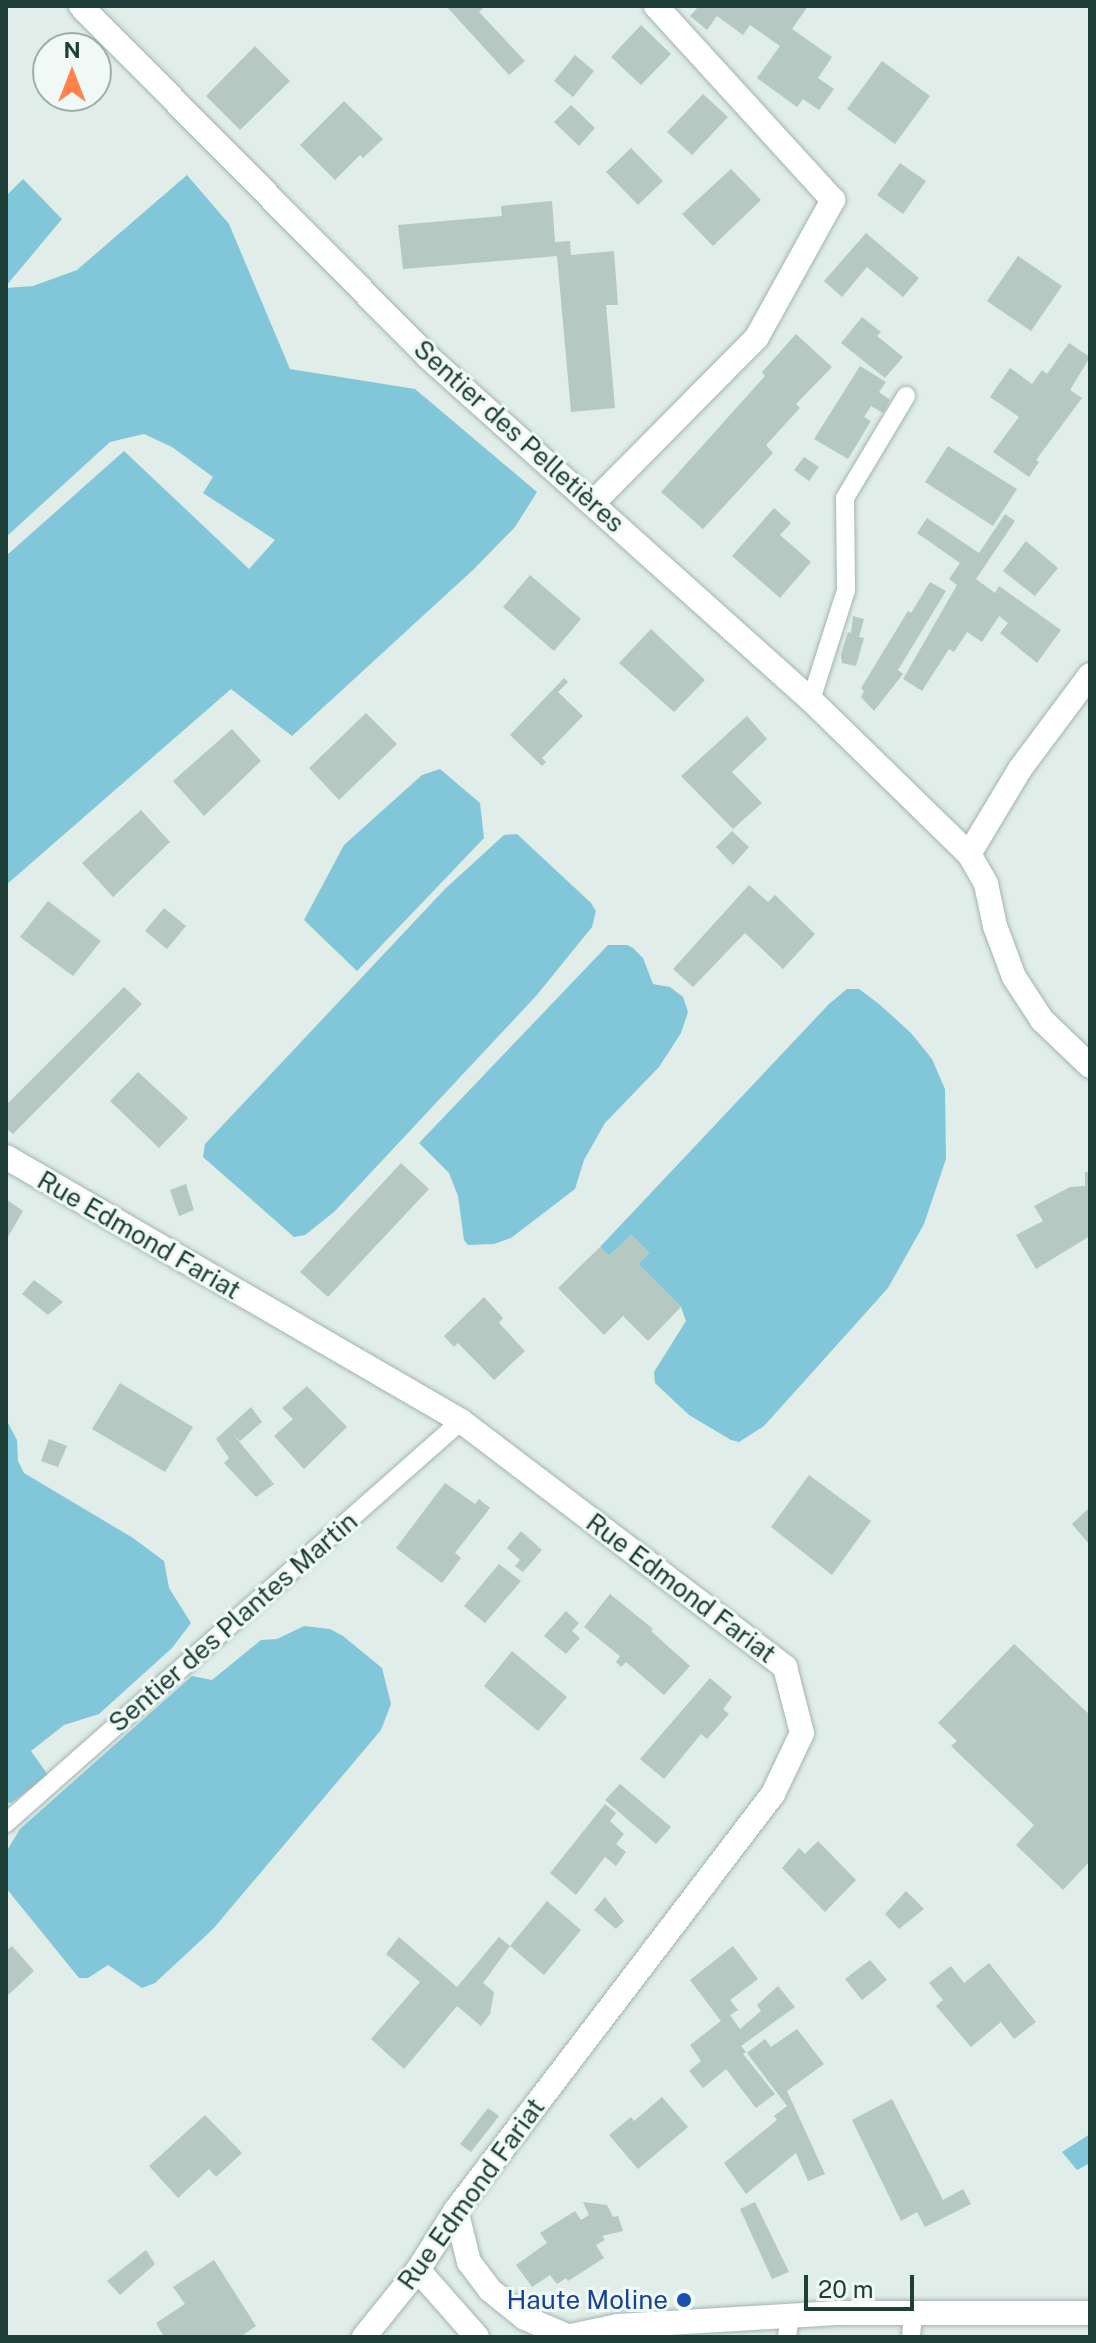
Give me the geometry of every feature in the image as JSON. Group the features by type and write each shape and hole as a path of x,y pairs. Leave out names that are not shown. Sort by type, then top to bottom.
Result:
{"street":[{"name":"Sentier des Pelletières","path":"81,6 427,356 811,700 969,854 986,884 995,926 1014,977 1042,1020 1090,1066"},
{"path":"593,503 757,337 833,200 656,6"},
{"path":"969,854 1020,769 1090,675"},
{"name":"Rue Edmond Fariat","path":"6,1157 461,1421 785,1667 802,1733 773,1794 456,2210 418,2270 364,2337"},
{"path":"456,2210 469,2262 490,2290 525,2318 566,2337 618,2326 788,2326 913,2312 1090,2313"},
{"path":"418,2270 477,2337"}],"lane":[{"path":"811,700 846,590 845,498 906,396"},
{"name":"Sentier des Plantes Martin","path":"6,1823 461,1421"},
{"path":"911,2337 913,2312"}],"water":[{"path":"187,175 229,224 290,369 415,389 537,492 515,527 474,569 292,736 231,689 6,885 6,556 124,451 249,569 275,540 203,493 213,477 172,447 144,434 110,442 6,537 6,288 33,286 77,270"},
{"path":"23,179 62,219 6,286 6,196"},
{"path":"440,769 480,803 484,838 357,971 304,920 344,845 422,775"},
{"path":"517,834 591,903 596,911 592,927 536,996 334,1212 305,1235 294,1237 203,1157 205,1144 445,889 504,835"},
{"path":"608,945 633,948 643,958 653,984 670,987 683,997 688,1012 681,1033 659,1067 605,1123 584,1160 575,1189 511,1238 494,1244 468,1245 464,1240 458,1196 449,1173 419,1143"},
{"path":"847,989 859,989 879,1004 911,1033 932,1059 945,1089 946,1159 924,1224 888,1288 764,1426 739,1442 689,1415 655,1383 654,1372 686,1321 681,1307 638,1264 649,1253 631,1235 609,1256 600,1247 829,1004"},
{"path":"6,1419 17,1440 18,1461 24,1473 133,1538 164,1561 169,1588 191,1623 172,1648 99,1714 64,1725 31,1751 48,1775 11,1803 6,1802"},
{"path":"304,1626 330,1629 343,1636 382,1668 391,1704 381,1730 213,1929 155,1983 142,1988 108,1965 88,1978 79,1978 6,1888 6,1852 20,1829 192,1676 212,1680 261,1640 277,1639"},
{"path":"1090,2134 1090,2163 1077,2170 1062,2152"}],"building":[{"path":"446,6 485,6 479,12 525,61 509,75"},
{"path":"699,6 808,6 792,29 832,57 818,78 834,89 819,110 803,99 797,107 757,78 780,46 750,25 743,35 717,16 707,30 690,16"},
{"path":"641,25 671,54 641,85 611,57"},
{"path":"255,46 290,81 240,130 206,96"},
{"path":"575,55 594,71 573,97 554,81"},
{"path":"882,61 930,96 895,144 847,109"},
{"path":"703,94 728,117 692,155 667,132"},
{"path":"344,101 383,139 363,158 360,155 335,180 300,145"},
{"path":"571,105 595,128 579,146 554,122"},
{"path":"631,148 663,181 638,205 606,172"},
{"path":"900,163 926,181 903,214 877,195"},
{"path":"731,169 761,200 713,246 682,214"},
{"path":"552,201 555,242 570,241 571,255 614,251 618,305 606,305 615,408 571,412 557,256 403,269 398,225 502,216 501,206"},
{"path":"866,233 919,278 903,297 867,267 842,297 824,281"},
{"path":"1018,256 1062,286 1031,331 987,301"},
{"path":"862,317 881,332 877,336 903,357 885,378 841,343"},
{"path":"796,334 832,367 796,404 800,408 766,445 773,453 703,529 661,492 765,376 762,372"},
{"path":"1069,343 1090,357 1070,390 1082,398 1036,460 1039,462 1029,477 993,452 1019,417 990,397 1010,368 1032,384 1042,370 1047,374"},
{"path":"860,366 886,382 879,392 890,400 883,413 871,406 864,417 871,421 848,459 814,439"},
{"path":"948,446 1017,489 993,526 925,482"},
{"path":"804,457 819,467 809,481 794,470"},
{"path":"774,508 791,523 780,535 811,562 780,598 732,556"},
{"path":"1005,514 1015,521 976,579 995,593 999,586 1061,630 1037,663 1000,633 1008,623 999,616 982,642 967,632 954,652 949,649 922,691 903,679 957,585 949,579 960,563 917,533 927,518 979,553"},
{"path":"1026,541 1058,568 1035,596 1003,571"},
{"path":"530,575 581,619 554,651 503,607"},
{"path":"930,582 946,591 898,670 903,674 874,711 861,697 864,691 861,688 908,611 911,613"},
{"path":"853,616 864,619 859,637 864,638 856,666 842,663 841,654 848,632 851,633"},
{"path":"651,629 705,680 674,712 619,663"},
{"path":"564,678 568,682 558,692 583,716 542,758 546,762 542,766 510,735"},
{"path":"366,713 397,744 339,800 309,768"},
{"path":"747,716 767,739 732,772 762,803 733,829 681,776"},
{"path":"232,729 261,761 204,816 173,781"},
{"path":"141,810 170,842 113,897 82,863"},
{"path":"732,831 749,847 733,865 716,847"},
{"path":"749,885 768,902 775,895 815,934 783,969 745,933 693,987 673,969"},
{"path":"48,901 101,941 73,976 20,937"},
{"path":"164,908 186,926 167,949 145,931"},
{"path":"124,987 142,1004 13,1134 6,1128 6,1105"},
{"path":"138,1072 188,1118 159,1148 110,1101"},
{"path":"401,1163 429,1189 328,1297 300,1272"},
{"path":"1085,1172 1090,1172 1090,1236 1036,1269 1016,1235 1043,1221 1034,1206 1070,1187 1085,1186"},
{"path":"186,1184 194,1210 179,1216 170,1190"},
{"path":"6,1199 23,1211 6,1240"},
{"path":"631,1235 649,1253 638,1264 681,1307 648,1341 623,1316 604,1335 558,1288 600,1247 609,1256"},
{"path":"34,1280 63,1302 48,1315 22,1294"},
{"path":"484,1297 503,1318 499,1323 525,1351 494,1380 458,1343 454,1347 444,1336"},
{"path":"120,1383 193,1427 165,1472 92,1429"},
{"path":"307,1386 347,1427 304,1469 274,1436 293,1419 282,1408"},
{"path":"251,1407 262,1422 240,1441 233,1434 274,1484 256,1497 224,1463 229,1458 216,1439"},
{"path":"49,1439 67,1446 58,1467 41,1461"},
{"path":"809,1475 871,1521 832,1575 771,1527"},
{"path":"445,1483 475,1504 479,1499 490,1508 455,1553 461,1558 442,1583 396,1548"},
{"path":"1090,1507 1090,1545 1072,1524"},
{"path":"521,1531 542,1550 523,1572 515,1566 520,1560 507,1548"},
{"path":"499,1564 521,1581 485,1623 464,1606"},
{"path":"610,1594 653,1629 651,1631 690,1666 664,1695 626,1662 621,1667 616,1662 620,1656 584,1627"},
{"path":"566,1611 579,1623 572,1631 580,1638 566,1654 544,1636"},
{"path":"1014,1644 1090,1715 1090,1861 1063,1890 1016,1845 1034,1825 951,1746 957,1741 938,1723"},
{"path":"512,1651 567,1697 538,1731 484,1686"},
{"path":"710,1678 732,1697 723,1709 729,1714 707,1739 701,1734 664,1779 640,1759"},
{"path":"620,1784 671,1827 656,1844 605,1800"},
{"path":"605,1804 616,1813 610,1821 624,1834 616,1844 626,1852 616,1866 605,1857 576,1895 550,1873"},
{"path":"818,1841 856,1880 825,1912 782,1868 799,1848 805,1854"},
{"path":"906,1891 924,1909 899,1929 885,1914"},
{"path":"605,1897 624,1921 616,1929 594,1910"},
{"path":"547,1901 581,1930 544,1975 510,1946"},
{"path":"399,1937 457,1987 499,1937 510,1946 483,1983 494,1992 490,2014 481,2026 457,2006 404,2069 371,2039 420,1982 386,1954"},
{"path":"12,1946 34,1971 6,1997 6,1951"},
{"path":"733,1946 758,1979 730,2000 738,2010 730,2015 740,2029 761,2011 757,2005 778,1986 795,2007 741,2046 746,2052 743,2054 775,2094 756,2108 726,2069 703,2088 689,2071 701,2061 690,2045 721,2021 690,1980"},
{"path":"870,1960 887,1980 862,2000 845,1979"},
{"path":"989,1963 1036,2022 1014,2039 1001,2022 971,2047 936,2006 943,2000 929,1983 951,1966 964,1983"},
{"path":"797,2029 824,2064 787,2091 825,2174 808,2181 796,2153 746,2194 724,2163 777,2120 774,2116 787,2106 747,2053 765,2039 771,2047"},
{"path":"662,2097 688,2127 638,2169 609,2135 631,2117 634,2121"},
{"path":"892,2099 943,2200 963,2189 971,2204 925,2227 917,2212 901,2221 852,2120"},
{"path":"488,2108 499,2116 471,2152 460,2144"},
{"path":"205,2115 242,2153 216,2177 209,2169 178,2198 149,2166"},
{"path":"583,2202 607,2205 613,2217 618,2216 623,2231 602,2236 605,2240 596,2245 604,2258 568,2281 566,2278 557,2284 550,2275 532,2287 516,2265 547,2243 540,2233 575,2211 581,2220 589,2215"},
{"path":"755,2202 789,2272 772,2279 740,2209"},
{"path":"146,2250 155,2264 120,2295 107,2281"},
{"path":"214,2260 256,2326 240,2337 164,2337 156,2323 185,2304 173,2287"}],"place":[{"name":"Haute Moline","path":"684,2300"}]}
